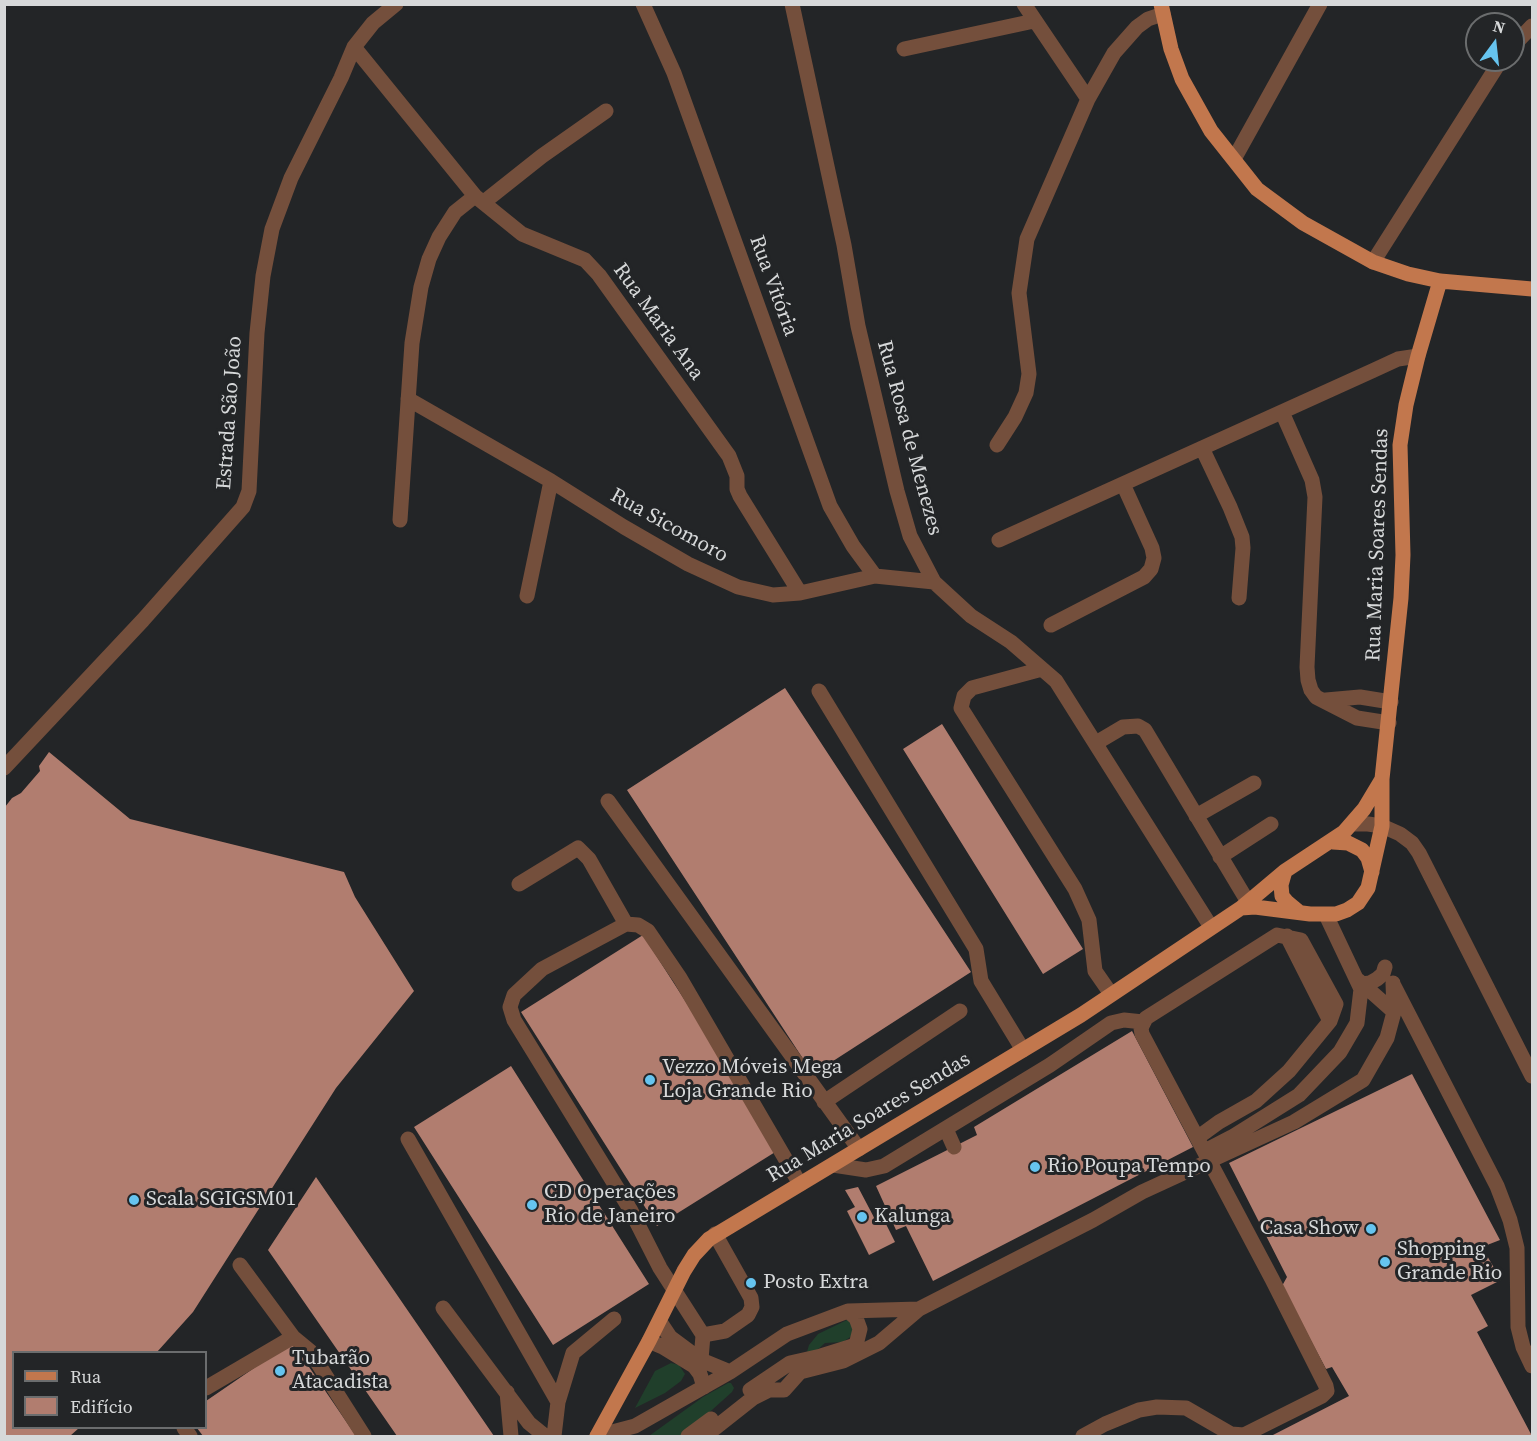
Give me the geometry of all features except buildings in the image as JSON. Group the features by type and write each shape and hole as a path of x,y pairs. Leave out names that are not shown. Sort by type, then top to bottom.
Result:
{"main road":[{"path":"1162,9 1171,49 1182,79 1211,131 1257,189 1303,223 1373,262 1408,274 1440,281 1533,289"},
{"name":"Rua Maria Soares Sendas","path":"1244,905 1326,915 1341,913 1358,903 1368,888 1382,826 1382,779 1400,609 1403,555 1400,445 1418,356 1440,281"},
{"name":"Rua Maria Soares Sendas","path":"597,1436 650,1341 694,1255 715,1234 1023,1050 1244,905 1285,871 1333,842 1364,809 1382,779"},
{"path":"1333,842 1348,843 1362,850 1368,858 1372,875"},
{"path":"1285,871 1281,885 1282,896 1289,905 1302,913"}],"street":[{"name":"Estrada São João","path":"4,768 143,620 243,507 249,491 257,333 263,276 272,229 291,178 354,47 373,23 396,4"},
{"name":"Rua Vitória","path":"643,4 674,73 830,506 853,546 875,576"},
{"name":"Rua Rosa de Menezes","path":"792,4 844,245 858,326 897,491 910,536 934,582 971,616 1011,642 1056,681 1211,927"},
{"path":"1024,4 1088,99"},
{"path":"1234,159 1320,4"},
{"path":"997,445 1015,417 1026,393 1029,375 1019,293 1027,239 1088,99 1114,53 1137,27 1162,9"},
{"path":"904,49 1034,21"},
{"name":"Rua Maria Ana","path":"354,47 480,199 522,234 585,260 599,274 729,456 737,476 737,489 740,496 800,593"},
{"path":"1373,262 1493,72"},
{"path":"400,520 412,343 421,287 439,237 455,212 480,199 606,111"},
{"path":"999,540 1398,359 1418,356"},
{"name":"Rua Sicomoro","path":"408,399 698,569 738,586 773,595 800,593 875,576 934,582"},
{"path":"1282,412 1303,456 1314,489 1315,518 1308,680 1311,690 1316,697 1326,700 1357,718 1389,723"},
{"path":"1202,448 1242,537 1239,598"},
{"path":"527,596 551,481"},
{"path":"1051,625 1144,577 1151,569 1154,558 1152,548 1123,484"},
{"path":"1042,669 972,688 964,696 960,708 1075,889 1089,920 1095,971 1111,994"},
{"path":"819,692 976,949 981,981 986,992 1023,1050"},
{"path":"1326,700 1360,697 1391,702"},
{"path":"1096,743 1123,727 1138,726 1145,730 1220,857 1244,905"},
{"path":"1196,816 1254,783"},
{"path":"608,801 859,1149"},
{"path":"1352,824 1382,826 1412,843 1533,1076"},
{"path":"1220,857 1271,825"},
{"path":"519,884 578,848 589,859 626,924"},
{"path":"705,1437 753,1398 769,1390 784,1390 800,1371 843,1361 879,1343 919,1310 1142,1192 1204,1149 1232,1137 1299,1095 1340,1052 1357,1023 1360,982 1326,915"},
{"path":"701,1360 703,1335 660,1268 630,1209 514,1020 510,1007 514,995 542,969 626,924 638,926 648,932 680,978 800,1184"},
{"path":"1083,1437 1105,1424 1139,1410 1157,1407 1186,1408 1231,1434 1244,1435 1322,1396 1327,1391 1204,1149 1142,1035 1141,1028 1146,1018 1277,935 1301,940 1336,1004 1330,1022 1288,1071 1256,1101 1219,1122 1204,1149"},
{"path":"1360,982 1370,983 1377,979 1383,974 1385,967"},
{"path":"1360,982 1394,1012"},
{"path":"1204,1149 1294,1122 1363,1080 1387,1038 1394,1012 1393,983 1497,1186 1510,1220 1517,1248 1518,1327 1523,1347 1533,1366"},
{"path":"824,1102 960,1011"},
{"path":"832,1165 866,1170 884,1166 1050,1065 1111,1023 1124,1020 1143,1022"},
{"path":"946,1129 954,1147"},
{"path":"408,1139 558,1401"},
{"path":"703,1335 725,1331 748,1315 752,1307 751,1298 715,1234"},
{"path":"240,1265 293,1337 310,1351 364,1437"},
{"path":"443,1308 530,1423 545,1437"},
{"path":"597,1436 635,1426 730,1372 787,1334 848,1311 919,1310"},
{"path":"688,1437 790,1363 856,1345 860,1329 856,1318 848,1311"},
{"path":"554,1437 558,1401 573,1353 614,1319"},
{"path":"660,1322 670,1336 701,1360 730,1372"},
{"path":"207,1387 293,1337"},
{"path":"650,1341 694,1366 700,1374 704,1387"},
{"path":"507,1392 510,1437"}],"green space":[{"path":"849,1319 856,1333 843,1342 825,1343 815,1352 807,1352 809,1345 818,1334"},
{"path":"671,1363 679,1365 685,1374 681,1381 665,1393 635,1408 655,1371"},
{"path":"731,1383 734,1388 732,1392 683,1436 649,1436 703,1397"}],"place":[{"name":"Vezzo Móveis Mega Loja Grande Rio","path":"650,1080"},
{"name":"Rio Poupa Tempo","path":"1035,1167"},
{"name":"Scala SGIGSM01","path":"134,1200"},
{"name":"CD Operações Rio de Janeiro","path":"532,1205"},
{"name":"Kalunga","path":"862,1217"},
{"name":"Casa Show","path":"1371,1229"},
{"name":"Shopping Grande Rio","path":"1385,1262"},
{"name":"Posto Extra","path":"751,1283"},
{"name":"Tubarão Atacadista","path":"280,1371"}]}
